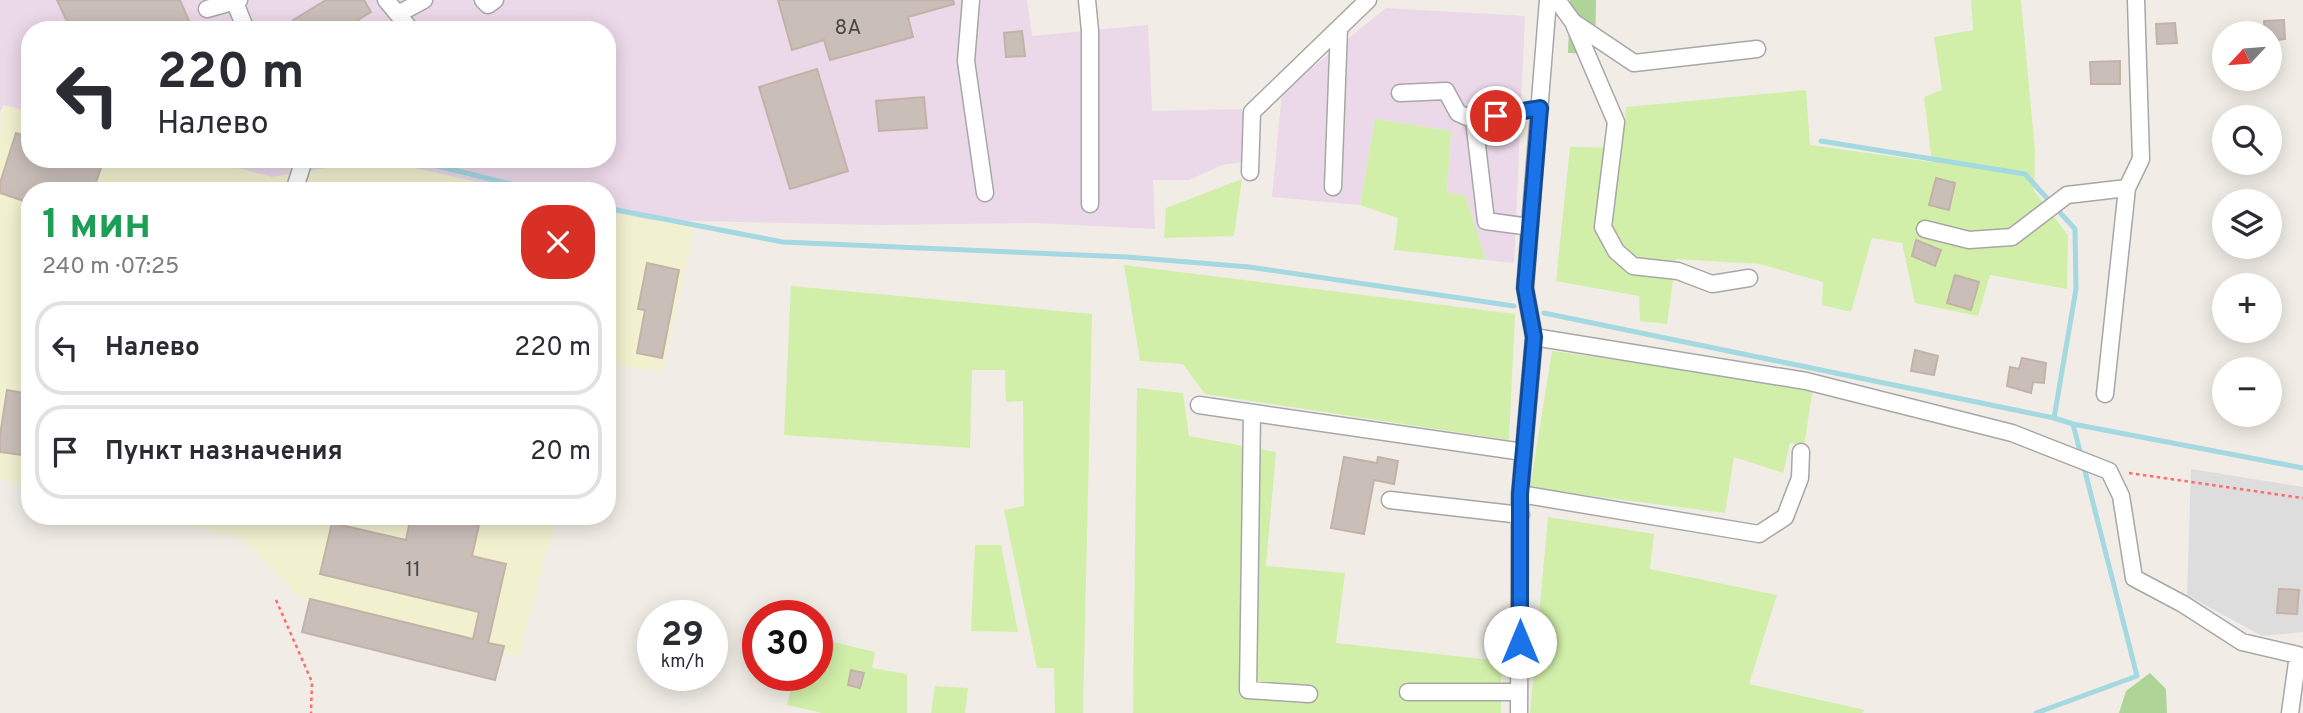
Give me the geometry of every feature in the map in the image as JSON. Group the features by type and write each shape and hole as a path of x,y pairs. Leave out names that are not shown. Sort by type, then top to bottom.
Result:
{"street":[{"path":"386,0 404,21"},
{"path":"398,14 424,0"},
{"path":"483,0 488,5 495,0"},
{"path":"971,0 966,61 985,193"},
{"path":"1087,0 1090,31 1090,204"},
{"path":"1250,172 1252,112 1368,0"},
{"path":"1520,713 1520,494 1534,337 1525,288 1548,0"},
{"path":"1557,0 1573,22 1616,122 1603,228 1616,251 1633,266 1678,271 1712,284 1749,278"},
{"path":"2105,394 2127,188 2141,159 2137,0"},
{"path":"207,9 235,1 243,21"},
{"path":"1573,22 1634,63 1757,49"},
{"path":"1333,187 1339,28"},
{"path":"1400,93 1446,91 1458,113 1474,120 1540,108"},
{"path":"1474,120 1486,221 1530,227"},
{"path":"1925,229 1969,240 2012,237 2067,195 2127,188"},
{"path":"1534,337 1806,381 2012,433 2109,471 2122,496 2134,578 2183,604 2242,642 2300,654 2290,713"},
{"path":"1199,405 1523,452"},
{"path":"1252,413 1248,690 1309,694"},
{"path":"1520,494 1759,534 1786,516 1800,478 1801,452"},
{"path":"1390,500 1521,515"},
{"path":"1408,692 1519,692"}],"path":[{"path":"2109,471 2303,498"},
{"path":"276,600 312,682 311,713"}],"shaded area":[{"path":"0,0 1027,0 1032,36 1148,25 1152,111 1245,109 1242,162 1222,165 1189,180 1153,180 1155,229 1036,223 877,225 649,220 616,213 616,182 477,182 415,168 616,168 616,21 21,21 21,110 4,105 0,112"},
{"path":"1386,8 1525,16 1514,263 1486,260 1465,195 1447,194 1451,131 1375,119 1360,205 1272,197 1282,92"},
{"path":"238,168 328,168 271,177"},
{"path":"2191,469 2303,487 2303,632 2262,636 2187,595"}],"green space":[{"path":"1570,0 1596,0 1595,54 1568,53"},
{"path":"1971,0 2021,0 2035,151 2034,191 2068,235 2067,289 1990,275 1978,316 1915,303 1902,243 1872,238 1851,312 1822,305 1823,282 1760,264 1676,259 1667,324 1640,321 1639,296 1556,281 1570,147 1622,148 1626,107 1806,90 1810,145 1932,162 1924,97 1942,90 1934,37 1973,30"},
{"path":"3,105 21,110 21,168 238,168 271,177 328,168 415,168 477,182 21,182 21,484 0,479 0,139"},
{"path":"1375,119 1451,131 1447,193 1465,195 1486,260 1394,250 1398,218 1360,205"},
{"path":"1242,179 1234,236 1164,238 1166,208"},
{"path":"616,213 649,220 696,222 662,371 616,365"},
{"path":"1124,265 1515,314 1509,440 1205,394 1183,364 1140,361"},
{"path":"791,286 1092,314 1083,713 1055,713 1054,668 1037,668 1004,510 1024,506 1023,401 1006,402 1005,370 972,370 970,448 784,435"},
{"path":"1552,351 1813,388 1804,446 1790,443 1783,473 1734,457 1725,513 1530,488"},
{"path":"1137,388 1183,393 1189,436 1276,452 1266,566 1345,573 1336,643 1501,661 1501,713 1133,713"},
{"path":"1548,517 1654,534 1650,569 1777,595 1749,684 1865,710 1862,713 1530,713"},
{"path":"187,525 555,525 518,658 299,597 243,539"},
{"path":"975,545 1001,545 1018,632 971,631"},
{"path":"833,642 875,652 872,668 907,674 907,713 822,713 787,705 790,691 833,691"},
{"path":"2150,673 2166,689 2167,713 2119,713 2126,691"},
{"path":"935,686 968,688 965,713 931,713"}],"building":[{"path":"57,0 180,0 189,21 67,21"},
{"path":"326,0 364,0 371,12 356,21 293,20"},
{"path":"778,0 953,0 954,4 908,17 913,37 830,60 824,40 792,50"},
{"path":"2284,20 2285,39 2282,39 2282,21 2264,21"},
{"path":"2175,23 2177,43 2157,44 2156,24"},
{"path":"1022,31 1025,56 1006,57 1004,33"},
{"path":"2120,61 2120,84 2091,84 2090,62"},
{"path":"817,69 848,171 790,189 759,87"},
{"path":"924,97 927,128 879,131 876,101"},
{"path":"16,133 21,135 21,168 101,168 96,182 21,182 21,200 0,193 0,183"},
{"path":"1936,178 1955,183 1949,210 1929,205"},
{"path":"1916,240 1941,250 1935,266 1912,256"},
{"path":"647,263 679,270 662,358 637,353 645,310 638,309"},
{"path":"1955,275 1979,282 1971,310 1947,303"},
{"path":"1915,350 1938,356 1934,375 1911,371"},
{"path":"2022,358 2046,363 2044,383 2033,382 2031,393 2007,386 2010,367 2019,369"},
{"path":"7,390 21,392 21,455 0,452"},
{"path":"1344,457 1377,463 1378,457 1398,461 1394,484 1374,480 1364,534 1331,528"},
{"path":"332,525 406,540 409,525 479,525 472,556 506,564 488,643 504,646 495,680 302,632 310,599 473,639 479,612 320,574"},
{"path":"2279,589 2299,590 2297,614 2277,613"},
{"path":"851,670 864,673 860,688 848,685"}],"waterway":[{"path":"1821,141 2025,174 2075,229 2076,289 2054,418"},
{"path":"445,168 502,182"},
{"path":"616,210 783,242 1127,257 1249,267 1514,306"},
{"path":"1544,313 2073,424 2303,468"},
{"path":"2036,713 2137,676 2073,424"}],"route":[{"path":"1496,116 1540,108 1525,288 1534,337 1520,494 1520,642"}]}
